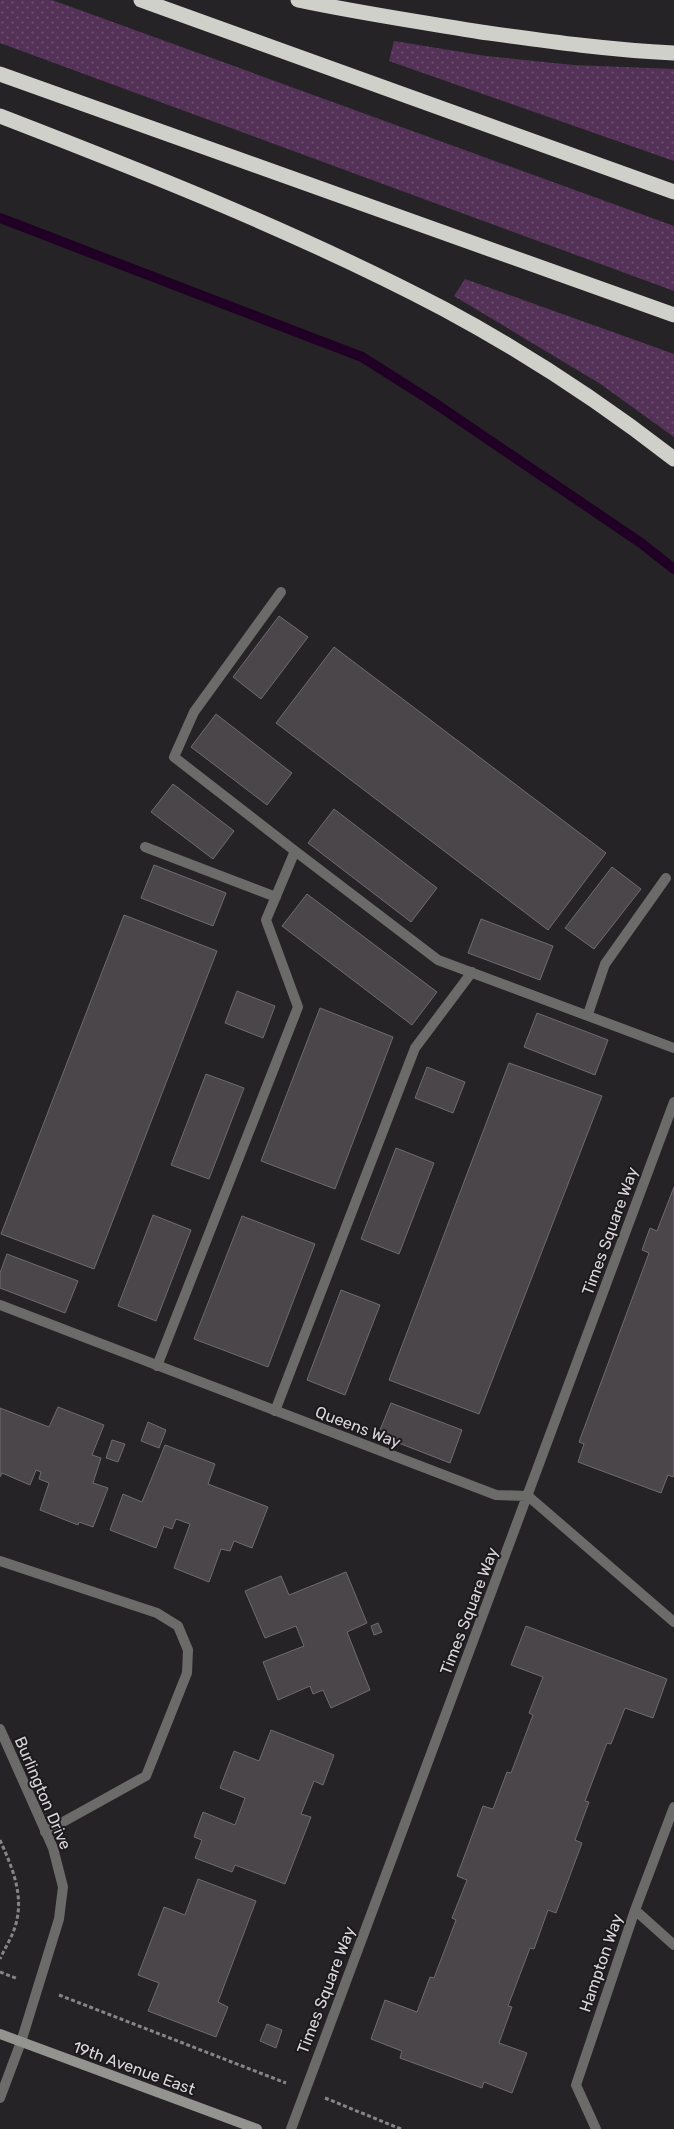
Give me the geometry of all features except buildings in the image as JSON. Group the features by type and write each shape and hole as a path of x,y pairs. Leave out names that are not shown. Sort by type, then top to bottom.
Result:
{"highway":[{"path":"141,0 674,192"},
{"path":"298,0 362,13 541,41 618,50 674,53"},
{"path":"0,74 674,315"},
{"path":"0,116 145,172 305,241 444,310 594,400 674,459"}],"street":[{"path":"281,592 194,712 174,757 438,960 588,1014 674,1048"},
{"path":"146,848 276,897"},
{"path":"157,1366 298,1007 266,920 295,851"},
{"path":"588,1014 605,964 666,878"},
{"path":"275,1411 416,1048 472,972"},
{"name":"Times Square Way","path":"291,2129 674,1102"},
{"name":"Queens Way","path":"0,1305 496,1495 528,1496"},
{"path":"528,1496 674,1622"},
{"path":"0,1561 156,1613 178,1626 188,1650 187,1673 146,1776 45,1832"},
{"name":"Burlington Drive","path":"0,1729 53,1848 63,1886 59,1918 21,2042 0,2098"},
{"name":"Hampton Way","path":"596,2129 576,2085 635,1910 674,1807"},
{"path":"635,1910 674,1945"},
{"name":"19th Avenue East","path":"0,2034 257,2129"}],"path":[{"path":"0,1840 13,1868 19,1898 15,1927 0,1959"},
{"path":"0,1972 401,2129"}],"shaded area":[{"path":"0,0 52,0 674,226 674,291 0,43"},
{"path":"394,41 486,56 573,65 674,69 674,161 389,61"},
{"path":"465,279 674,354 674,437 599,383 454,296"}],"waterway":[{"path":"0,218 362,357 430,400 641,543 674,569"}]}
